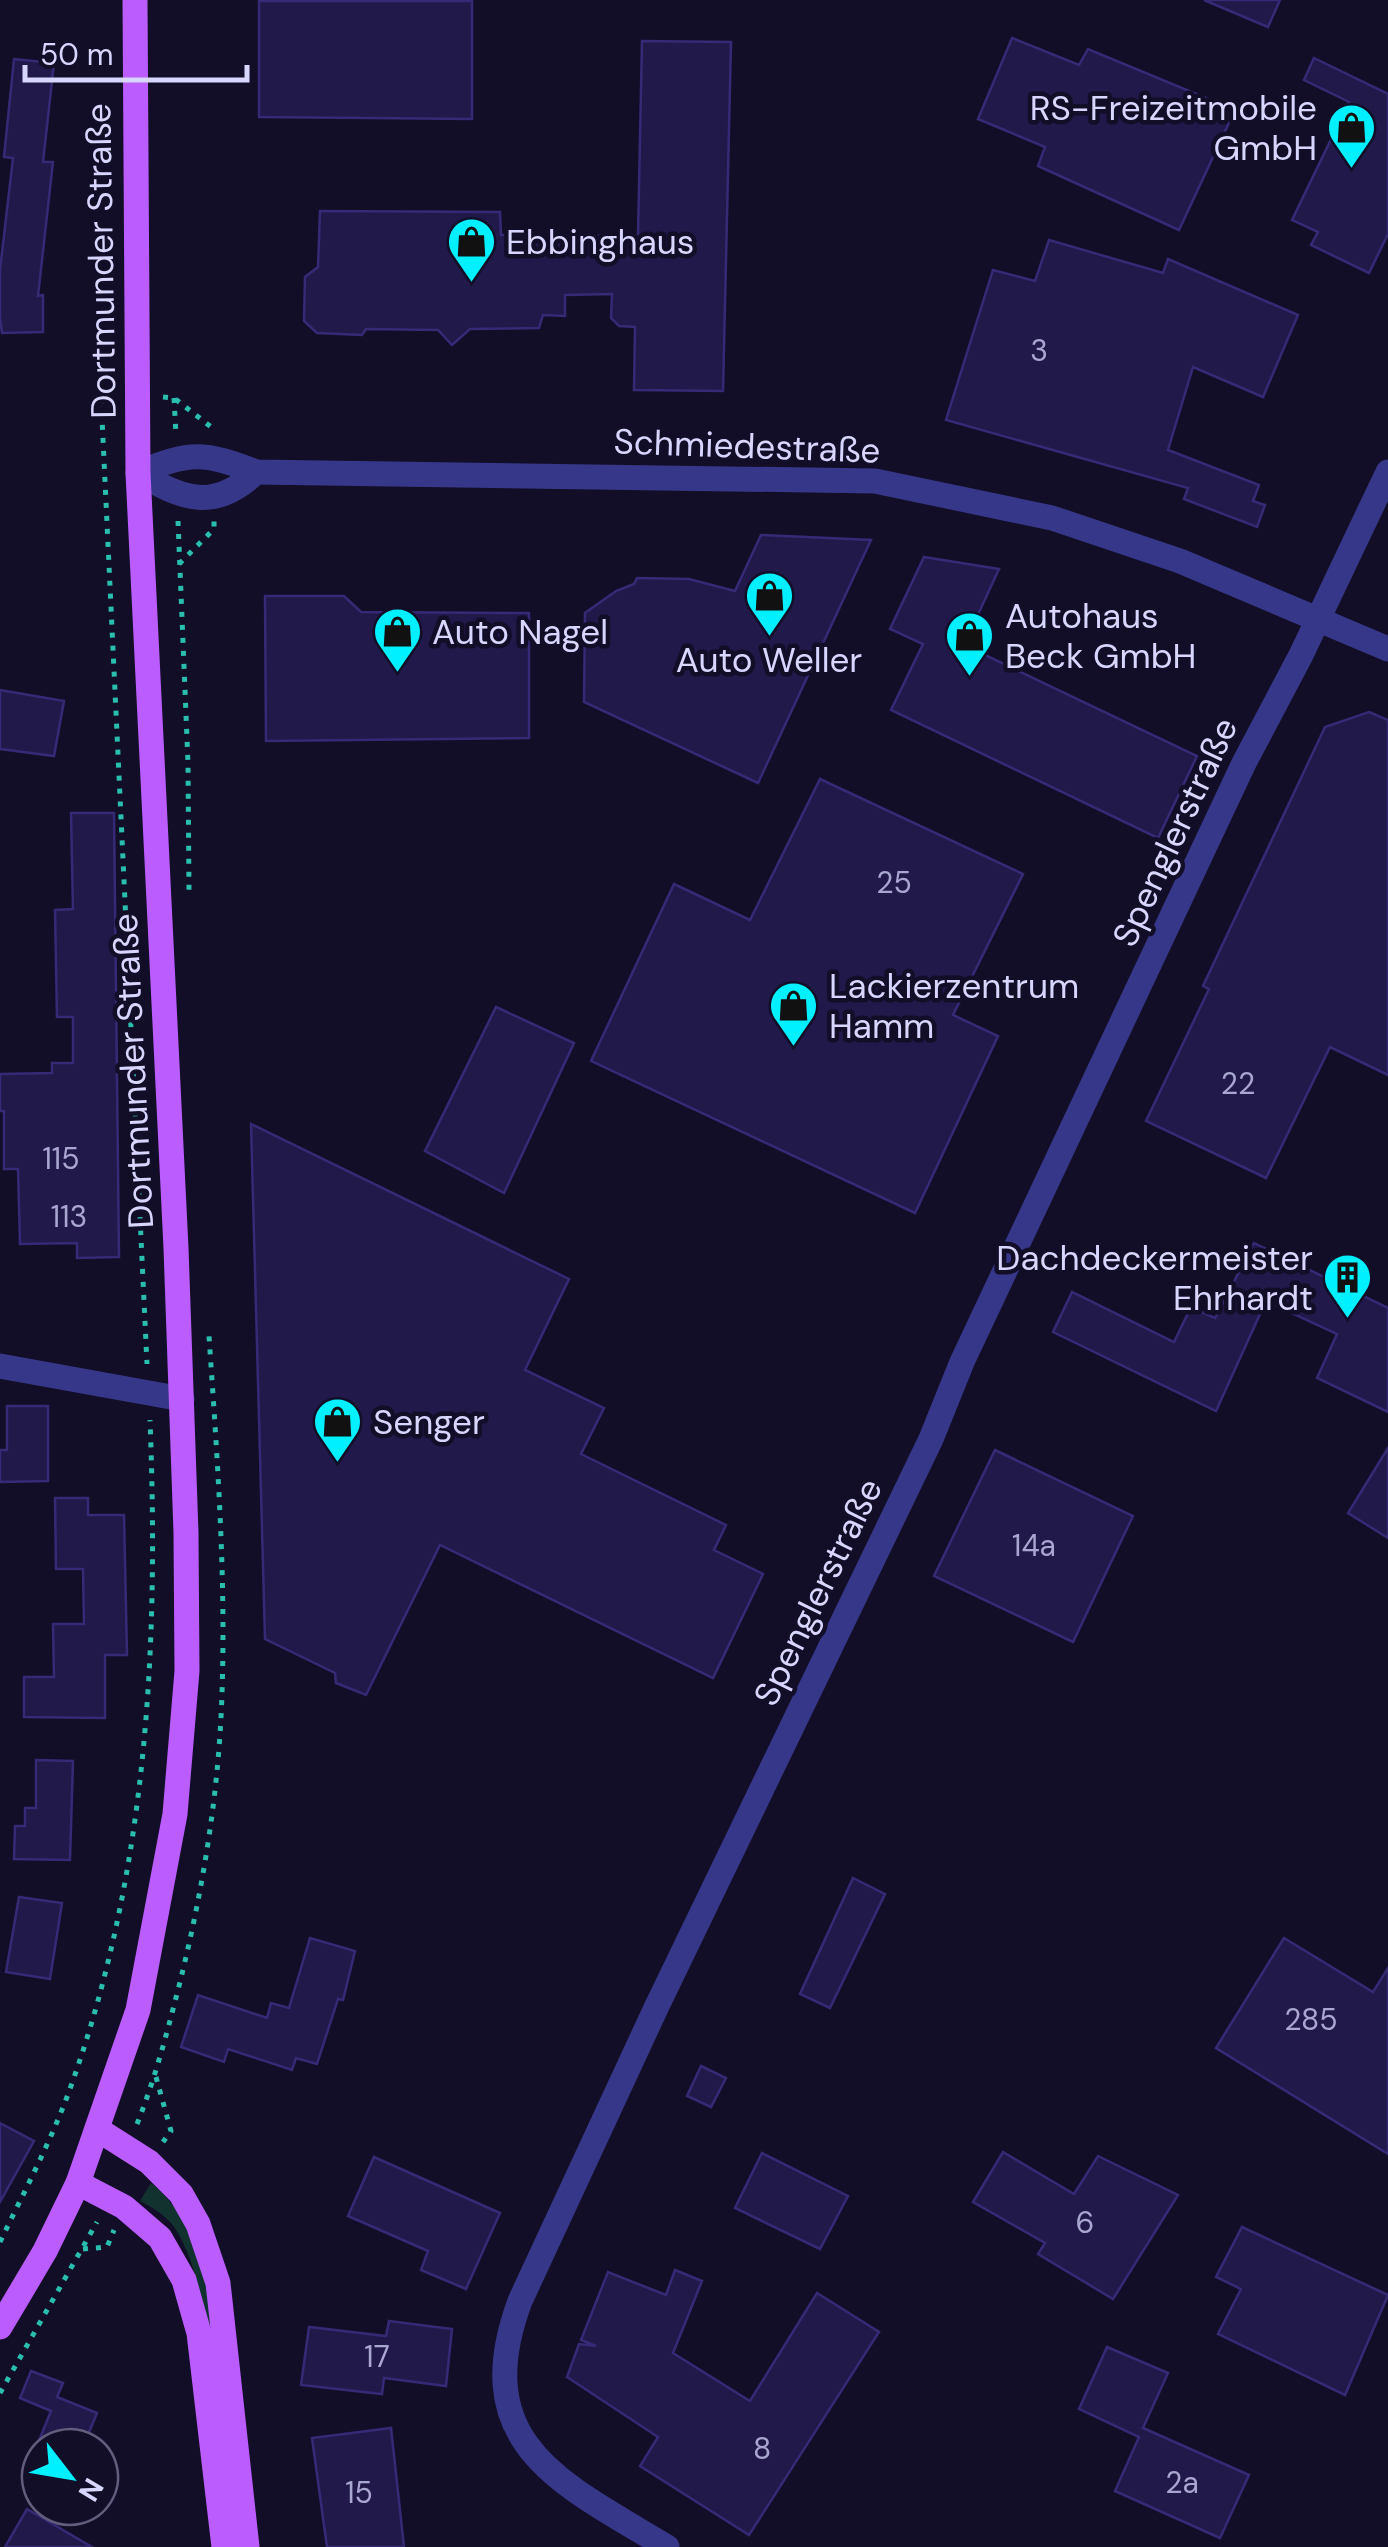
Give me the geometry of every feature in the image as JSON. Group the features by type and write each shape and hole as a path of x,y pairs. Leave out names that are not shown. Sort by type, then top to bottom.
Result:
{"main road":[{"name":"Dortmunder Straße","path":"0,2327 78,2184 138,2010 176,1814 186,1671 182,1399 138,472 135,0"},
{"path":"97,2128 149,2162 180,2194 198,2224 218,2283 246,2547"},
{"path":"78,2184 124,2207 160,2238 184,2280 199,2332 224,2547"}],"street":[{"name":"Schmiedestraße","path":"138,472 176,457 214,456 256,472 875,481 1052,518 1180,561 1388,649"},
{"path":"138,472 178,496 212,496 237,490 256,472"},
{"name":"Spenglerstraße","path":"666,2547 567,2486 520,2439 505,2394 503,2370 508,2334 648,2024 931,1439 962,1362 1236,780 1388,472"},
{"path":"0,1366 182,1399"}],"path":[{"path":"0,2242 66,2097 114,1933 139,1799 154,1622 149,1393 101,397 138,394"},
{"path":"0,2392 83,2249"}],"green space":[{"path":"151,2183 173,2205 201,2264 216,2332 226,2431 207,2322 192,2265 171,2223 140,2201"}],"building":[{"path":"1204,0 1280,0 1268,27"},
{"path":"259,1 472,1 472,119 259,117"},
{"path":"1012,38 1079,65 1088,49 1235,110 1179,230 1038,166 1045,147 978,119"},
{"path":"642,41 731,42 723,391 634,390 635,327 619,326 611,318 612,294 565,295 565,316 543,315 539,328 470,329 452,345 438,330 366,329 362,335 317,333 304,321 305,277 318,267 320,211 500,212 501,235 638,236"},
{"name":"RS-Freizeitmobile GmbH","path":"1314,58 1388,94 1388,234 1369,273 1311,245 1318,232 1292,220 1349,102 1304,80"},
{"path":"14,59 54,63 43,162 53,162 38,296 43,295 43,332 2,333 0,318 0,270 13,158 4,157"},
{"path":"1049,240 1163,273 1168,259 1298,315 1263,397 1193,367 1168,450 1259,485 1253,501 1265,505 1257,527 1184,499 1188,488 946,420 993,270 1035,281"},
{"name":"Auto Weller","path":"761,535 871,540 758,783 584,702 585,613 616,591 634,584 637,578 689,579 735,591"},
{"name":"Autohaus Beck GmbH","path":"924,557 999,569 964,645 1197,756 1158,838 891,710 923,644 890,629"},
{"name":"Auto Nagel","path":"265,596 344,596 361,612 529,613 529,738 266,741"},
{"path":"0,690 64,701 54,756 0,749"},
{"path":"1369,712 1388,720 1388,1075 1330,1047 1266,1178 1146,1121 1209,989 1203,986 1325,727"},
{"name":"Lackierzentrum Hamm","path":"820,779 1023,874 953,1015 998,1036 915,1213 591,1061 674,884 750,920"},
{"path":"71,813 114,813 119,1257 77,1258 77,1243 20,1244 18,1169 4,1169 0,1074 52,1073 52,1063 73,1063 73,1017 57,1017 55,910 73,909"},
{"path":"496,1007 574,1043 504,1193 425,1151"},
{"path":"251,1124 569,1279 525,1370 604,1408 581,1454 726,1525 714,1550 763,1574 713,1678 440,1545 366,1695 336,1683 335,1673 265,1639"},
{"path":"1254,1243 1388,1308 1388,1412 1317,1378 1337,1334 1266,1301 1216,1411 1053,1332 1072,1292 1174,1342 1191,1307 1215,1318"},
{"path":"7,1406 48,1406 48,1481 0,1482 0,1450 7,1450"},
{"path":"1388,1448 1388,1538 1348,1513"},
{"path":"995,1450 1133,1516 1073,1642 934,1576"},
{"path":"55,1498 88,1498 88,1515 124,1515 127,1655 105,1655 105,1718 24,1717 24,1677 54,1677 53,1624 84,1624 83,1569 56,1569"},
{"path":"36,1760 73,1761 70,1860 14,1859 15,1826 25,1826 25,1808 36,1808"},
{"path":"853,1878 885,1894 830,2008 800,1994"},
{"path":"19,1897 62,1903 50,1979 6,1972"},
{"path":"310,1938 355,1951 343,2000 338,1999 317,2064 296,2058 292,2070 228,2049 224,2062 181,2047 198,1995 267,2018 271,2003 289,2008"},
{"path":"1284,1938 1373,1992 1388,1968 1388,2154 1216,2048"},
{"path":"701,2066 726,2078 711,2107 687,2096"},
{"path":"0,2123 34,2141 0,2202"},
{"path":"1003,2152 1074,2194 1098,2156 1178,2195 1113,2299 1038,2254 1045,2243 973,2202"},
{"path":"762,2153 848,2196 820,2249 735,2208"},
{"path":"374,2157 500,2213 466,2289 421,2270 428,2251 348,2216"},
{"path":"1242,2227 1388,2295 1345,2395 1218,2334 1241,2289 1216,2277"},
{"path":"675,2270 702,2281 673,2353 750,2401 817,2293 879,2332 749,2535 640,2466 658,2437 567,2377 579,2344 596,2346 581,2340 608,2272 666,2295"},
{"path":"389,2321 452,2329 446,2386 384,2378 382,2394 301,2385 309,2327 386,2336"},
{"path":"1107,2347 1168,2373 1143,2428 1249,2475 1220,2538 1115,2491 1139,2437 1079,2409"},
{"path":"31,2371 63,2383 57,2397 97,2413 91,2427 44,2427 51,2411 20,2398"},
{"path":"391,2428 404,2547 327,2547 312,2438"},
{"path":"20,2521 20,2527 58,2527 92,2547 5,2547"}],"place":[{"name":"RS-Freizeitmobile GmbH","path":"1352,170"},
{"name":"Ebbinghaus","path":"471,284"},
{"name":"Auto Weller","path":"769,638"},
{"name":"Auto Nagel","path":"397,674"},
{"name":"Autohaus Beck GmbH","path":"970,678"},
{"name":"Lackierzentrum Hamm","path":"794,1048"},
{"name":"Dachdeckermeister Ehrhardt","path":"1348,1320"},
{"name":"Senger","path":"338,1464"}]}
